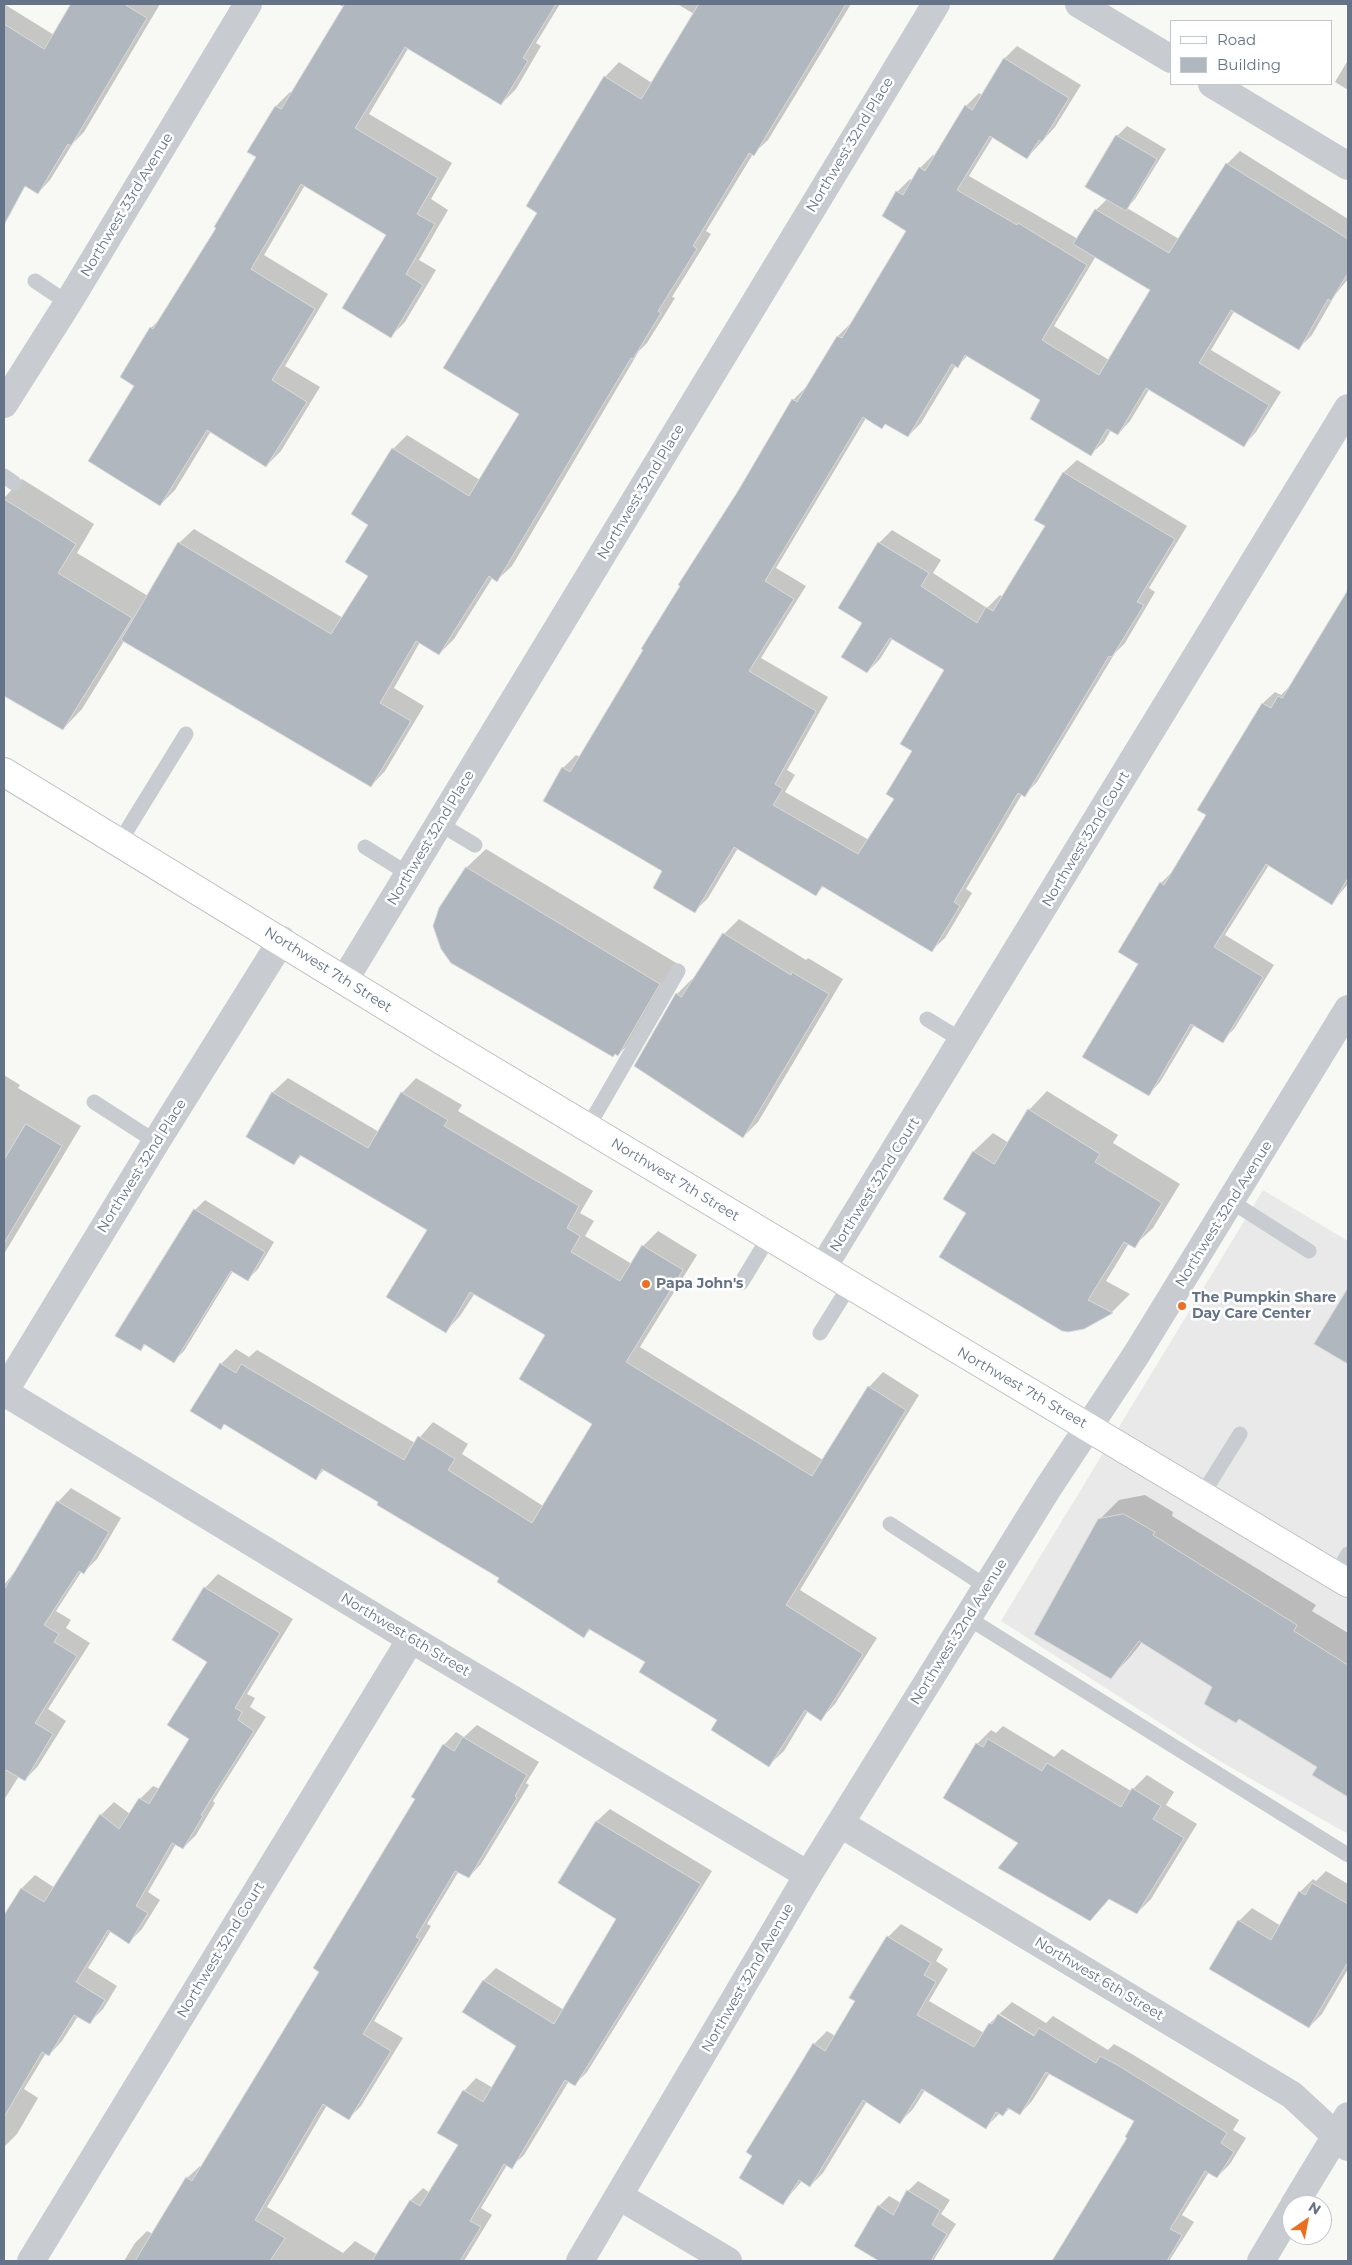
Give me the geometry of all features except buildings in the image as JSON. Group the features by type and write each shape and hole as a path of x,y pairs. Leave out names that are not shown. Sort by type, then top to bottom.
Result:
{"main road":[{"name":"Northwest 7th Street","path":"4,772 822,1269 1089,1426 1202,1495 1344,1571"}],"street":[{"name":"Northwest 33rd Avenue","path":"4,404 68,303 248,4"},
{"name":"Northwest 32nd Place","path":"345,979 410,875 936,4"},
{"path":"1079,4 1170,58"},
{"path":"1214,85 1348,166"},
{"name":"Northwest 32nd Court","path":"822,1269 1348,408"},
{"name":"Northwest 32nd Place","path":"4,1392 156,1142 282,940"},
{"name":"Northwest 32nd Avenue","path":"580,2261 808,1875 968,1618 1232,1202 1348,1009"},
{"name":"Northwest 6th Street","path":"4,1392 411,1639 808,1875"},
{"name":"Northwest 32nd Court","path":"32,2261 411,1639"},
{"name":"Northwest 6th Street","path":"841,1824 1292,2095 1344,2133"},
{"path":"1301,2195 1344,2133"},
{"path":"620,2196 728,2261"},
{"path":"1260,2261 1282,2225"}],"lane":[{"path":"35,281 68,303"},
{"path":"119,843 186,734"},
{"path":"440,824 475,845"},
{"path":"364,847 410,875"},
{"path":"588,1127 678,971"},
{"path":"927,1019 963,1041"},
{"path":"94,1102 156,1142"},
{"path":"1232,1202 1309,1251"},
{"path":"741,1283 769,1236"},
{"path":"820,1333 850,1285"},
{"path":"1202,1495 1240,1434"},
{"path":"890,1524 988,1587"},
{"path":"968,1618 1348,1854"}],"shaded area":[{"path":"1263,1190 1348,1241 1348,1834 1218,1760 1001,1621"}],"place":[{"name":"Papa John's","path":"646,1284"},
{"name":"The Pumpkin Share Day Care Center","path":"1182,1306"}]}
